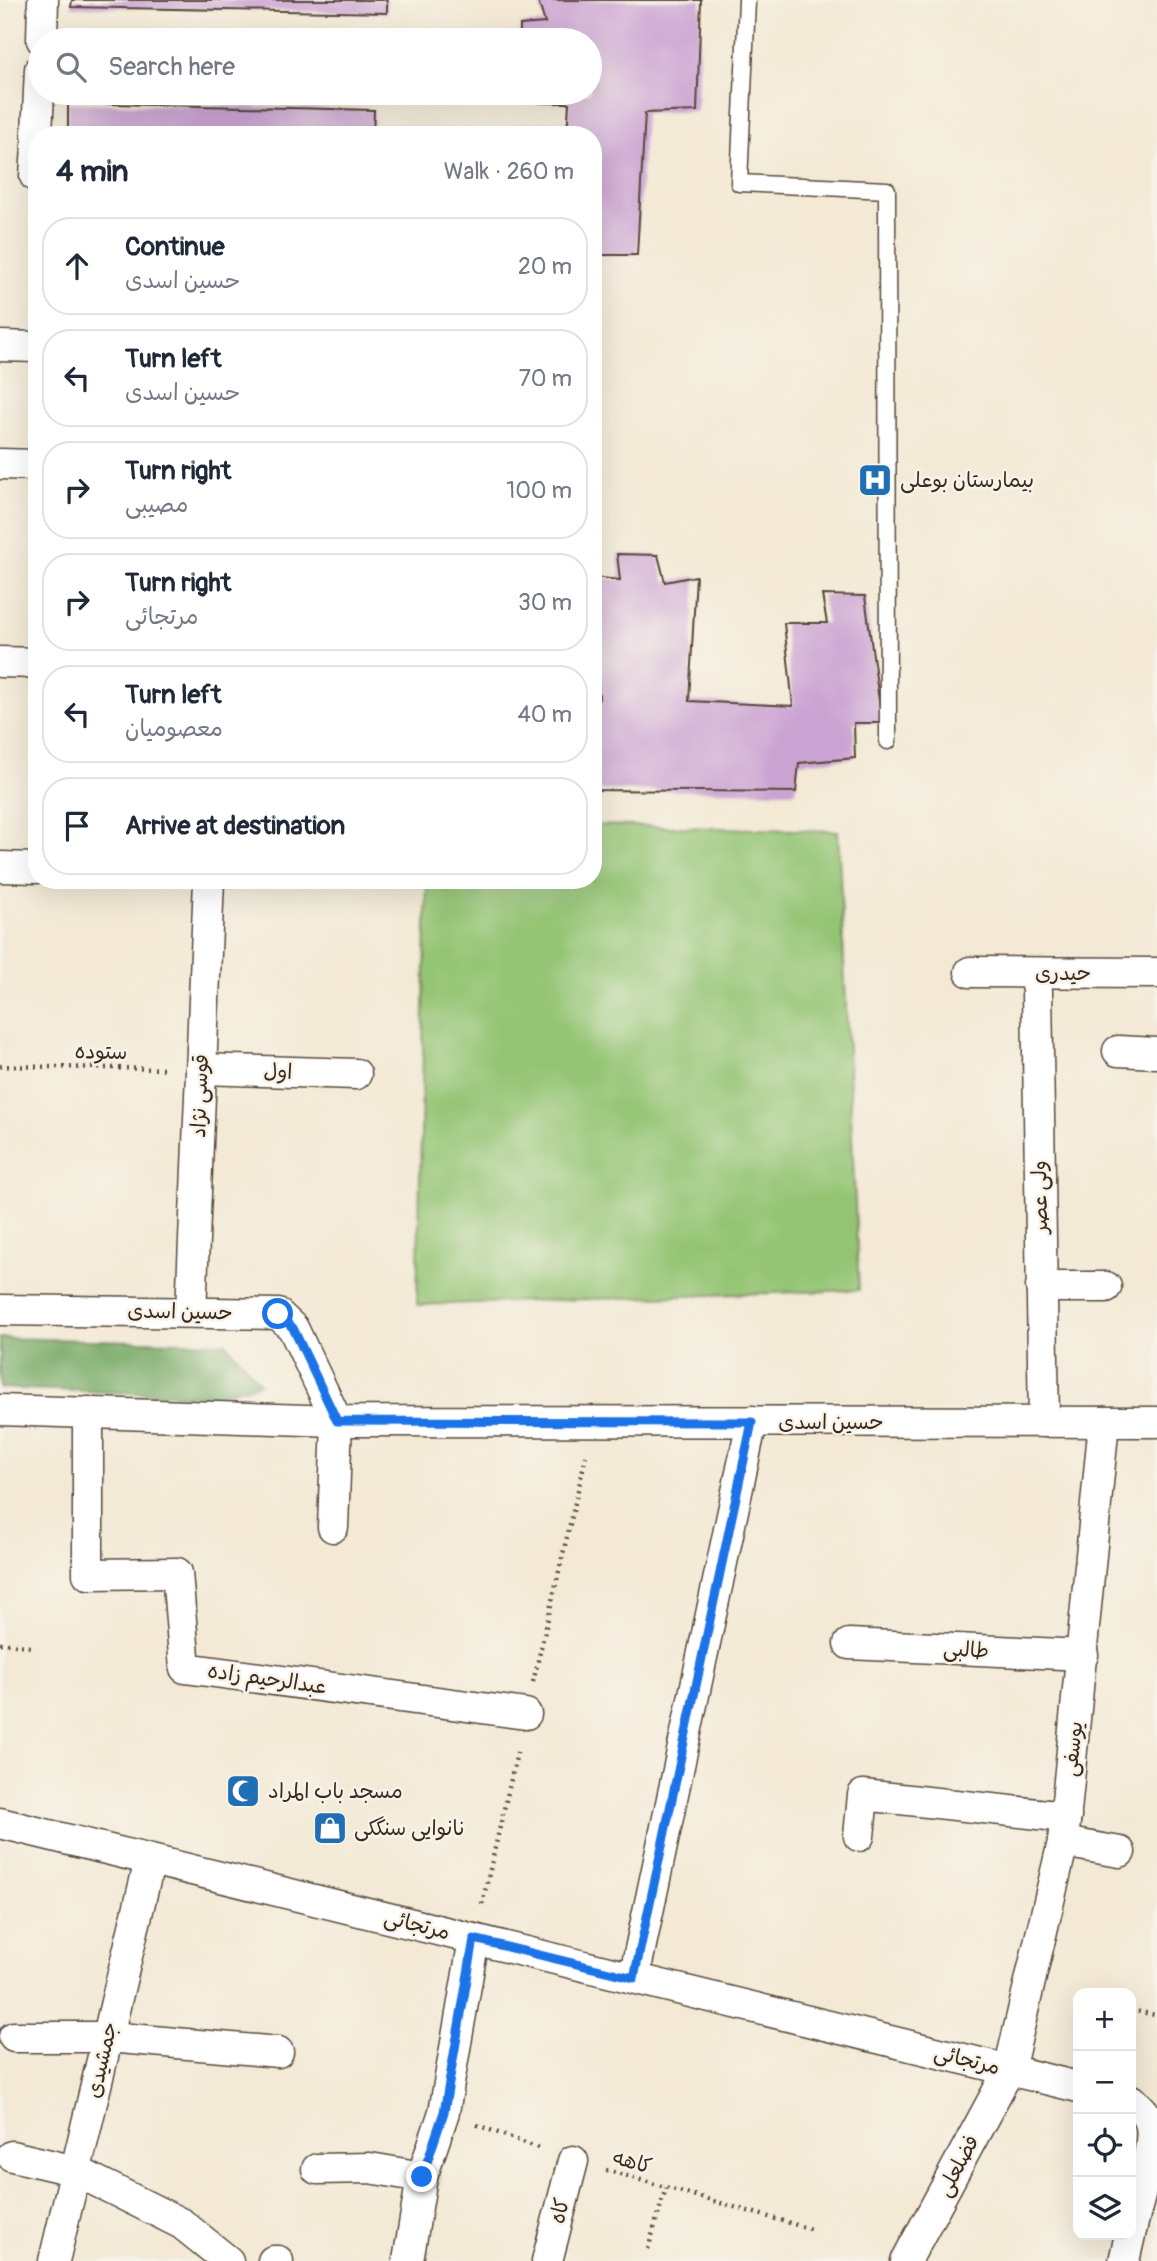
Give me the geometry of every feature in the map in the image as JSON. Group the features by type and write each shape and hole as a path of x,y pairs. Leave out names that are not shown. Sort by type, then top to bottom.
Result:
{"street":[{"path":"42,28 43,0"},
{"path":"37,126 38,105"},
{"path":"0,346 28,348"},
{"path":"0,464 28,465"},
{"path":"0,662 28,663"},
{"path":"0,867 28,867"},
{"name":"قوسی نژاد","path":"191,1312 209,889"},
{"name":"حیدری","path":"970,972 1157,973"},
{"name":"ولی عصر","path":"1034,973 1037,991 1044,1422"},
{"path":"1118,1051 1157,1053"},
{"name":"اول","path":"201,1069 356,1074"},
{"path":"1041,1287 1106,1287"},
{"name":"حسین اسدی","path":"0,1310 278,1314 293,1328 337,1421"},
{"name":"حسین اسدی","path":"0,1409 337,1421 1157,1422"},
{"name":"عبدالرحیم زاده","path":"88,1412 88,1574 177,1573 185,1668 526,1714"},
{"path":"333,1527 337,1421"},
{"path":"634,1978 752,1422"},
{"name":"یوسفی","path":"1009,2070 1064,1829 1104,1422"},
{"name":"طالبی","path":"849,1644 1083,1655"},
{"path":"859,1836 863,1796 1064,1829 1120,1852"},
{"name":"مرتجائی","path":"0,1823 1073,2086"},
{"name":"جمشیدی","path":"54,2261 150,1860"},
{"path":"408,2261 422,2177 444,2112 474,1939"},
{"path":"14,2037 108,2037 278,2052"},
{"name":"فضلعلی","path":"906,2261 1009,2070"},
{"path":"1136,2105 1144,2112 1151,2126 1150,2147 1136,2207"},
{"path":"12,2155 76,2171 182,2224 228,2261"},
{"name":"کاه","path":"547,2261 573,2161"},
{"path":"317,2169 370,2168 422,2177"},
{"path":"1124,2261 1128,2240"},
{"path":"273,2261 278,2261"}],"lane":[{"path":"747,0 739,183 887,190 888,741"}],"path":[{"name":"ستوده","path":"0,1066 201,1069"},
{"path":"0,1643 32,1647"},
{"path":"1136,2011 1155,2015"},
{"name":"کاهه","path":"444,2112 573,2161 814,2230"},
{"path":"648,2249 666,2188"}],"green space":[{"path":"602,825 838,831 859,1290 417,1305 427,889 602,889"},
{"path":"0,1338 226,1343 260,1383 215,1396 0,1388"}],"building":[{"path":"72,0 387,0 387,13 71,7"},
{"path":"538,0 701,0 697,111 645,113 637,255 602,255 602,126 568,126 569,105 602,105 602,28 520,28 520,25 545,23"},
{"path":"68,105 374,110 373,126 68,126"},
{"path":"617,554 658,555 665,582 696,576 689,701 793,706 784,623 827,623 822,595 865,596 882,723 854,723 855,758 799,763 796,792 602,790 602,578 620,580"}],"place":[{"name":"بیمارستان بوعلی","path":"875,480"},
{"name":"مسجد باب المراد","path":"243,1791"},
{"name":"نانوایی سنگکی","path":"330,1828"}],"route":[{"path":"278,1314 293,1328 337,1421 752,1422 634,1978 474,1939 444,2112 422,2177"}]}
